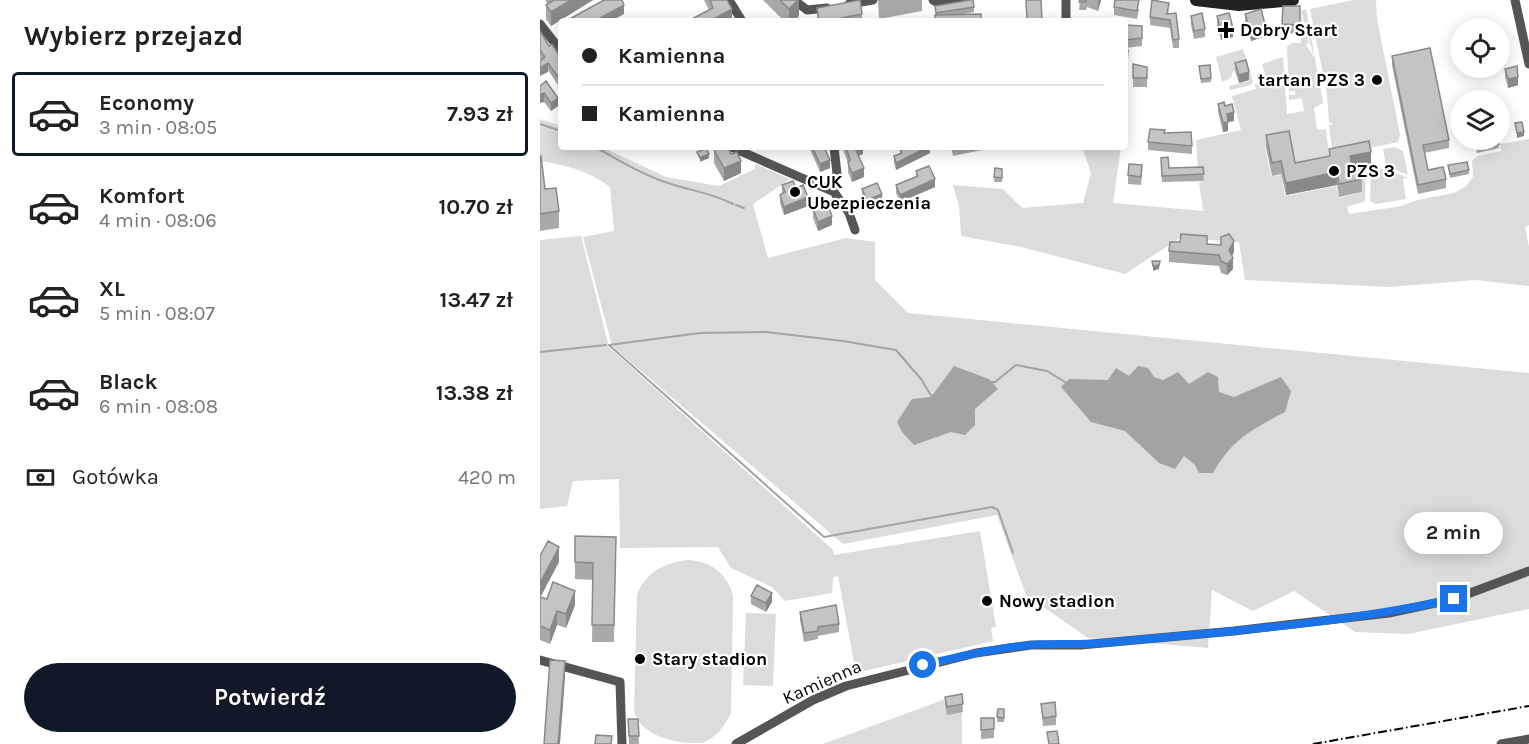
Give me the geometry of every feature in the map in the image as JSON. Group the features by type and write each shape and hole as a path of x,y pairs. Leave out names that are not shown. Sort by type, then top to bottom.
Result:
{"main road":[{"path":"1196,0 1239,5 1293,0"}],"street":[{"path":"729,0 740,18"},
{"path":"794,0 804,9 813,10 873,0"},
{"path":"933,0 940,4 962,0"},
{"path":"1066,0 1066,18"},
{"path":"1515,0 1529,63"},
{"path":"540,24 558,47"},
{"path":"738,150 827,188 840,198 855,230"},
{"path":"827,188 837,174 834,150"},
{"name":"Kamienna","path":"736,744 813,700 846,686 976,653 1031,645 1081,645 1234,631 1389,613 1454,599 1529,571"},
{"path":"540,660 620,682 622,744"},
{"path":"1501,744 1526,740 1529,731"}],"shaded area":[{"path":"1353,0 1376,0 1377,19 1400,134 1398,142 1349,152 1332,149 1329,125 1333,124 1329,122 1327,94 1310,9"},
{"path":"1306,9 1323,103 1314,108 1317,130 1326,129 1329,158 1296,175 1290,143 1265,148 1271,176 1281,175 1285,196 1336,186 1339,198 1362,192 1360,182 1351,170 1366,166 1365,201 1347,207 1349,214 1402,206 1417,200 1454,193 1466,186 1473,177 1472,160 1478,156 1510,150 1510,142 1529,139 1529,225 1525,227 1529,247 1529,286 1475,280 1389,287 1245,280 1239,242 1180,238 1125,274 1021,247 961,236 959,206 953,185 1003,189 1022,208 1083,203 1091,173 1083,150 1121,150 1113,203 1203,211 1199,182 1204,181 1203,170 1198,170 1196,140 1241,130 1232,96 1256,89 1255,84 1267,81 1262,64 1283,57 1287,114 1304,111 1302,98 1289,100 1289,95 1295,95 1295,91 1289,91 1287,47 1292,43 1301,43 1301,16 1309,43 1306,45 1314,57 1301,11"},
{"path":"1243,49 1253,81 1251,85 1230,90 1229,86 1249,81 1246,68 1233,71 1231,78 1222,82 1216,57"},
{"path":"540,119 558,125 558,150 608,150 666,177 719,186 755,169 755,164 790,179 753,204 768,258 846,238 875,242 875,280 908,313 1529,373 1529,609 1408,634 1355,632 1294,591 1253,611 1212,590 1208,648 1088,638 1026,595 997,515 843,544 612,346 583,237 614,231 610,187 577,170 540,161"},
{"path":"1395,147 1403,151 1408,175 1386,166 1383,149"},
{"path":"1384,168 1408,178 1403,179 1406,199 1376,204 1370,201 1371,170"},
{"path":"581,236 609,347 833,550 834,555 980,531 996,627 991,628 993,641 856,673 838,576 833,578 832,593 785,601 772,587 731,568 718,547 620,548 619,479 573,481 567,506 540,509 540,240"},
{"path":"954,366 989,379 998,389 975,409 975,425 965,435 951,432 914,445 902,432 897,422 912,399 931,397"},
{"path":"1138,366 1148,368 1154,377 1163,380 1178,372 1189,384 1208,372 1218,377 1219,392 1234,397 1281,377 1291,391 1285,412 1243,436 1227,452 1213,473 1199,473 1195,465 1184,456 1175,469 1159,463 1125,431 1091,422 1061,387 1069,379 1108,380 1116,368 1129,376"},
{"path":"688,560 704,563 716,570 726,580 733,595 731,713 720,731 702,743 671,740 652,733 644,727 634,710 637,595 640,587 657,570 672,563"},
{"path":"746,613 776,614 773,686 743,685"},
{"path":"962,693 962,744 823,744"}],"building":[{"path":"554,0 571,0 551,12 546,5"},
{"path":"604,0 622,0 624,5 600,18 571,18"},
{"path":"710,0 727,0 732,9 716,18 694,18 713,8"},
{"path":"780,0 798,0 789,9"},
{"path":"860,0 862,14 842,18 819,18 817,8"},
{"path":"973,0 974,7 936,13 935,6"},
{"path":"1026,0 1041,0 1042,18 1027,18"},
{"path":"1115,0 1139,0 1137,11 1114,7"},
{"path":"1152,0 1169,3 1167,14 1176,13 1179,39 1173,40 1170,20 1150,17"},
{"path":"1283,6 1300,6 1300,25 1282,24"},
{"path":"1261,9 1266,28 1251,33 1245,14"},
{"path":"1202,13 1205,29 1194,31 1191,16"},
{"path":"1229,13 1233,28 1221,32 1217,16"},
{"path":"981,14 981,18 935,18 935,15"},
{"path":"1128,25 1142,26 1142,38 1128,40"},
{"path":"540,31 549,46 552,44 558,53 558,77 548,63 540,68 540,61 545,57 540,50"},
{"path":"1430,48 1449,140 1423,145 1428,170 1443,167 1446,179 1418,185 1392,56"},
{"path":"1246,60 1249,72 1239,75 1235,63"},
{"path":"1133,64 1147,67 1147,78 1133,78"},
{"path":"1210,65 1211,78 1201,79 1199,66"},
{"path":"1517,66 1518,77 1508,79 1510,68"},
{"path":"546,81 558,98 551,103 544,93 540,95 540,86"},
{"path":"1224,102 1225,106 1232,104 1234,112 1227,114 1228,122 1223,123 1218,104"},
{"path":"1522,122 1524,132 1517,133 1515,123"},
{"path":"1150,129 1165,130 1164,133 1191,132 1192,146 1148,142"},
{"path":"1289,131 1295,163 1330,156 1329,149 1369,141 1371,152 1350,156 1353,171 1360,170 1362,179 1339,184 1337,172 1286,183 1281,161 1272,163 1266,135"},
{"path":"707,150 709,154 700,158 697,152"},
{"path":"714,150 729,150 731,154 737,152 741,161 724,168"},
{"path":"813,150 825,150 830,160 820,164"},
{"path":"847,150 856,150 864,168 852,173 848,163 850,160"},
{"path":"900,150 922,150 896,163 894,156 902,153"},
{"path":"540,156 545,189 556,188 559,211 540,214"},
{"path":"1168,157 1169,168 1203,167 1204,174 1162,176 1161,158"},
{"path":"1467,162 1469,170 1450,174 1448,165"},
{"path":"1129,164 1142,165 1141,177 1128,175"},
{"path":"929,166 935,179 900,195 896,185 918,176 916,171"},
{"path":"995,168 1002,169 1002,178 994,177"},
{"path":"793,181 796,188 803,185 808,197 784,207 780,195 785,192 782,185"},
{"path":"877,183 882,194 867,200 862,189"},
{"path":"827,203 832,216 818,222 813,209"},
{"path":"1181,234 1207,236 1207,244 1221,245 1221,237 1229,234 1234,241 1229,250 1233,258 1227,264 1221,261 1219,255 1169,251 1170,242 1180,242"},
{"path":"1152,261 1160,261 1159,265 1153,266"},
{"path":"575,536 616,537 614,625 592,625 593,563 575,562"},
{"path":"548,541 559,547 540,583 540,556"},
{"path":"553,582 575,591 566,614 557,611 550,630 540,626 540,597 547,599"},
{"path":"757,585 772,593 766,603 751,596"},
{"path":"836,605 839,624 818,627 818,631 804,633 800,612"},
{"path":"550,660 565,661 558,744 544,744"},
{"path":"962,694 963,704 947,707 945,697"},
{"path":"1055,702 1056,716 1043,718 1041,704"},
{"path":"998,709 1004,709 1004,718 997,717"},
{"path":"981,718 994,718 994,729 981,730"},
{"path":"628,719 638,719 639,736 629,736"},
{"path":"1057,731 1059,744 1049,744 1047,732"},
{"path":"596,735 612,736 611,744 595,744"}],"waterway":[{"path":"540,124 558,130"},
{"path":"601,150 651,177 733,204"},
{"path":"736,205 744,208"},
{"path":"609,345 700,333 766,332 843,341 896,350 921,379 932,397"},
{"path":"540,352 606,345"},
{"path":"609,345 824,537 992,507 998,510 1013,553"},
{"path":"991,382 995,382 1016,365 1047,371 1065,382"}],"railway":[{"path":"1313,744 1529,706"}],"place":[{"name":"Dobry Start","path":"1226,30"},
{"name":"tartan PZS 3","path":"1377,80"},
{"name":"PZS 3","path":"1334,171"},
{"name":"CUK Ubezpieczenia","path":"795,192"},
{"name":"Nowy stadion","path":"987,601"},
{"name":"Stary stadion","path":"640,659"}],"route":[{"path":"923,665 976,653 1031,645 1081,645 1234,631 1389,613 1454,599"}]}
